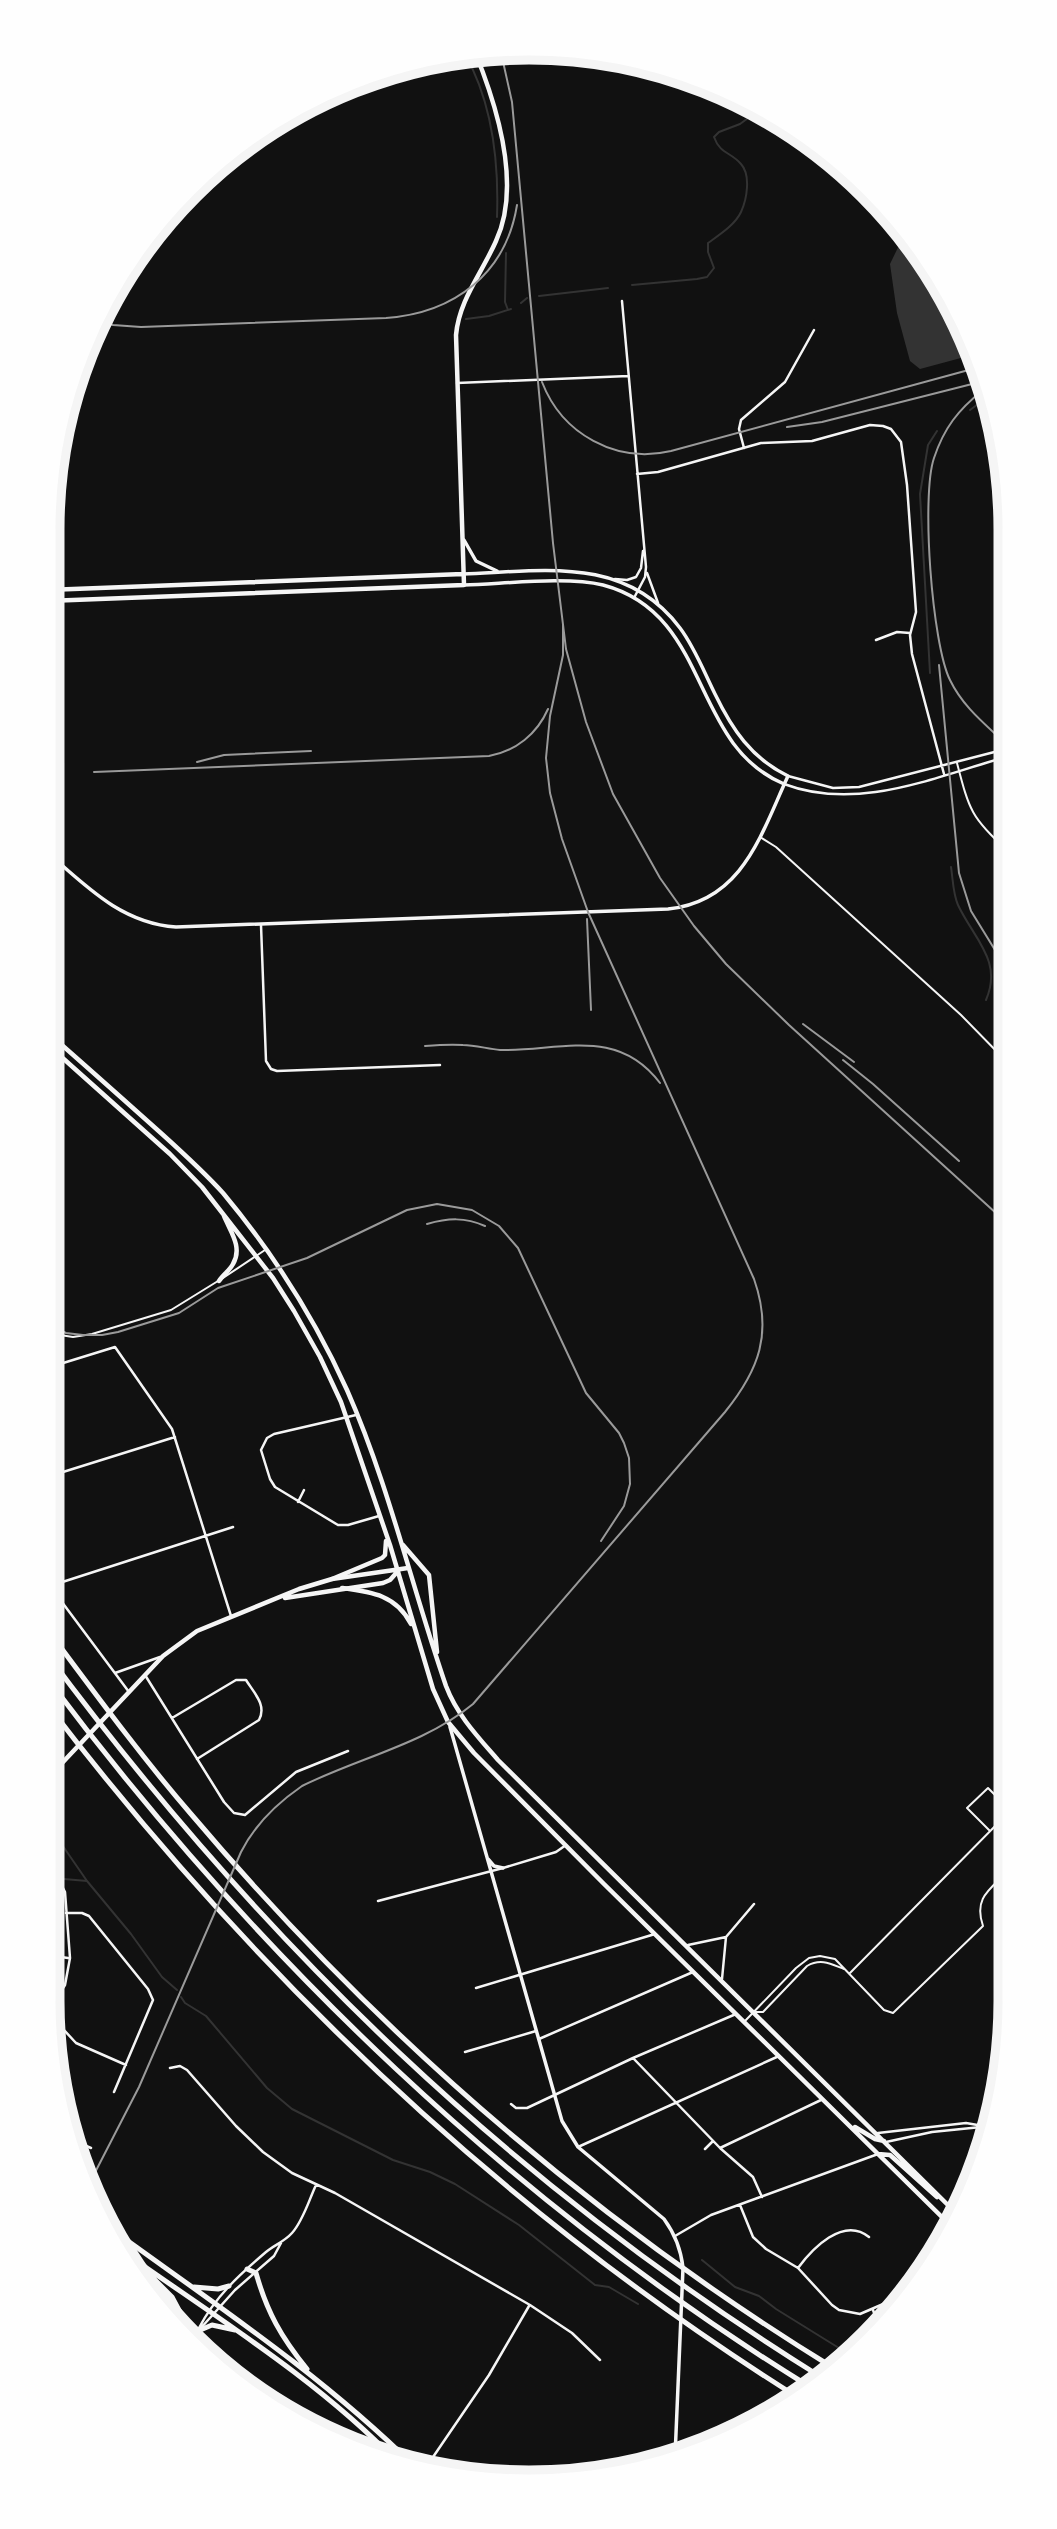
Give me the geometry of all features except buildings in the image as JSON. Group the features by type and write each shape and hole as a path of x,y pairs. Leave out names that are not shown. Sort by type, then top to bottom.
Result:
{"highway":[{"path":"60,1647 118,1725 223,1852 320,1956 398,2033 546,2164 676,2264 826,2363"},
{"path":"60,1671 109,1736 217,1867 367,2024 491,2136 577,2206 668,2275 814,2373"},
{"path":"60,1696 232,1905 387,2062 524,2182 658,2285 802,2381"},
{"path":"60,1721 226,1920 380,2075 515,2194 646,2295 788,2391"},
{"path":"124,2238 314,2376 400,2452"},
{"path":"141,2264 238,2331 338,2409 378,2445"},
{"path":"247,2269 256,2273 264,2303 282,2337 314,2376"},
{"path":"145,2271 164,2287 184,2318"},
{"path":"190,2286 204,2289 229,2286"},
{"path":"193,2327 198,2331 212,2325 238,2331"}],"main road":[{"path":"60,601 464,585 455,348 460,314 497,239 506,206 500,128 490,87 479,63"},
{"path":"60,590 463,574"},
{"path":"60,1044 191,1160 222,1192 265,1250 317,1329 357,1415 439,1666 453,1702 467,1724 498,1760 949,2207"},
{"path":"60,1056 170,1154 223,1212 295,1311 320,1357 347,1418 398,1571 436,1698 448,1722 474,1753 944,2219"},
{"path":"219,1281 233,1264 236,1254 236,1242 223,1212"},
{"path":"60,1765 163,1656 185,1638 231,1616 382,1558 386,1548 386,1536"},
{"path":"398,1539 429,1575 439,1666"},
{"path":"332,1579 423,1567"},
{"path":"274,1600 383,1583 398,1571"},
{"path":"342,1588 388,1598 402,1609 415,1631"},
{"path":"565,1827 566,1845"},
{"path":"848,2123 875,2139 886,2142"},
{"path":"878,2154 890,2155 924,2188 946,2204"}],"street":[{"path":"622,301 643,537 653,593 690,642 735,732 756,755 788,775 824,786 851,788 998,751"},
{"path":"744,448 740,431 741,420 783,384 814,330"},
{"path":"456,383 628,376"},
{"path":"638,474 657,472 784,440 815,440 873,425 888,427 899,438 906,480 916,615 911,633 913,664 944,774"},
{"path":"462,527 465,542 474,560 486,568 506,572"},
{"path":"615,579 630,579 639,574 643,537"},
{"path":"634,598 645,577 646,564"},
{"path":"463,574 580,570 615,579 638,590 662,608"},
{"path":"464,585 580,582 606,586 634,598 662,620 678,640 734,747 759,771 784,784 819,794 852,796 885,791 998,759"},
{"path":"876,640 897,632 911,633"},
{"path":"60,863 104,902 140,919 180,927 680,907 709,897 732,880 749,858 788,775"},
{"path":"261,924 266,1060 271,1069 276,1071 440,1065"},
{"path":"60,1364 115,1347 172,1429 231,1616"},
{"path":"357,1415 274,1434 267,1438 262,1446 262,1457 270,1479 280,1491 338,1525 348,1525 379,1516"},
{"path":"60,1473 175,1437"},
{"path":"298,1502 304,1490"},
{"path":"60,1581 233,1527"},
{"path":"60,1599 129,1692"},
{"path":"115,1673 163,1656"},
{"path":"145,1675 229,1809 239,1815 249,1812 296,1772 348,1751"},
{"path":"172,1718 236,1680 246,1680 261,1704 263,1710 259,1720 197,1759"},
{"path":"448,1722 460,1756 467,1791 562,2122 578,2147 664,2219 680,2250 682,2268 675,2446"},
{"path":"378,1901 503,1868 556,1852 566,1845"},
{"path":"485,1855 492,1864 503,1868"},
{"path":"60,1880 66,1913 69,1958 65,1985 60,1993"},
{"path":"723,1983 726,1937 754,1904"},
{"path":"66,1913 89,1916 151,1995 152,2004 114,2092"},
{"path":"476,1988 655,1934"},
{"path":"684,1945 726,1937"},
{"path":"60,1957 69,1958"},
{"path":"538,2039 693,1972"},
{"path":"511,2104 522,2109 555,2096 633,2058 736,2014"},
{"path":"61,2027 76,2043 125,2065"},
{"path":"465,2052 536,2031"},
{"path":"578,2147 779,2056"},
{"path":"633,2058 720,2148 753,2177 762,2197"},
{"path":"170,2068 180,2066 187,2070 236,2126 263,2152 292,2173 335,2193 530,2305 572,2333 600,2360"},
{"path":"720,2148 824,2099"},
{"path":"877,2133 967,2123 981,2126"},
{"path":"886,2142 932,2132 980,2128"},
{"path":"705,2149 713,2141"},
{"path":"82,2144 91,2148"},
{"path":"675,2236 711,2215 878,2154"},
{"path":"198,2331 211,2312 214,2302 229,2286 269,2249 281,2243 294,2231 316,2185"},
{"path":"740,2205 753,2237 766,2249 798,2269 839,2310 860,2314 886,2304"},
{"path":"798,2269 814,2247 827,2238 859,2231 869,2237"},
{"path":"198,2331 211,2312 274,2256 281,2243"},
{"path":"432,2459 489,2375 530,2305"},
{"path":"873,2310 875,2316"}],"lane":[{"path":"957,762 973,815 998,841"},
{"path":"760,836 776,847 968,1021 998,1053"},
{"path":"60,1335 73,1337 104,1331 171,1310 265,1250"},
{"path":"990,1831 968,1808 988,1788 998,1799"},
{"path":"849,1974 998,1823"},
{"path":"744,2022 809,1958 820,1956 835,1959 893,2013 983,1926 979,1909 981,1901 998,1882"},
{"path":"752,2013 763,2012 807,1966 816,1961 845,1969"}],"shaded area":[{"path":"900,242 935,294 965,357 920,369 910,361 897,313 890,264"}],"waterway":[{"path":"470,64 482,93 492,133 497,175 497,217"},
{"path":"632,285 707,277 714,268 708,252 708,243 738,217 745,201 747,187 744,169 737,160 719,147 714,137 751,116"},
{"path":"506,253 505,302 508,310"},
{"path":"539,296 608,288"},
{"path":"521,303 527,298"},
{"path":"466,319 511,309"},
{"path":"970,410 981,402"},
{"path":"930,673 920,494 928,445 937,431"},
{"path":"951,867 958,905 989,962 990,986 986,1000"},
{"path":"60,1842 162,1977 177,1990"},
{"path":"64,1879 87,1881"},
{"path":"181,1997 185,2003 206,2016 267,2088 292,2109 393,2160 430,2172 455,2184 519,2225 595,2285 609,2287 638,2304"},
{"path":"702,2260 735,2287 759,2296 842,2350"}],"railway":[{"path":"503,61 512,102 553,543 566,649 586,722 613,794 660,878 694,926 726,964 789,1025 998,1215"},
{"path":"107,323 141,327 411,315 454,298 473,286 489,270 511,229 517,205"},
{"path":"542,382 563,417 593,441 611,449 650,454 671,451 970,370"},
{"path":"787,427 822,422 975,383"},
{"path":"978,394 953,420 934,458 928,504 930,570 938,635 950,680 968,707 998,737"},
{"path":"93,2176 139,2087 241,1852 260,1824 275,1807 302,1786 434,1730 473,1704 725,1412 747,1381 759,1350 762,1317 754,1279 588,912 562,839 550,793 546,758 550,716 563,655 563,625"},
{"path":"939,665 959,873 971,911 998,953"},
{"path":"94,772 489,756 517,746 532,734 548,709"},
{"path":"197,762 224,755 311,751"},
{"path":"587,919 591,1010"},
{"path":"803,1024 854,1062"},
{"path":"425,1046 468,1045 500,1050 566,1046 606,1048 625,1054 643,1065 660,1083"},
{"path":"843,1060 959,1161"},
{"path":"60,1330 83,1335 102,1335 179,1313 218,1288 307,1258 407,1210 437,1204 472,1210 499,1226 518,1248 586,1393 624,1443 629,1458 630,1484 624,1506 601,1541"},
{"path":"427,1224 456,1219 485,1226"}]}
